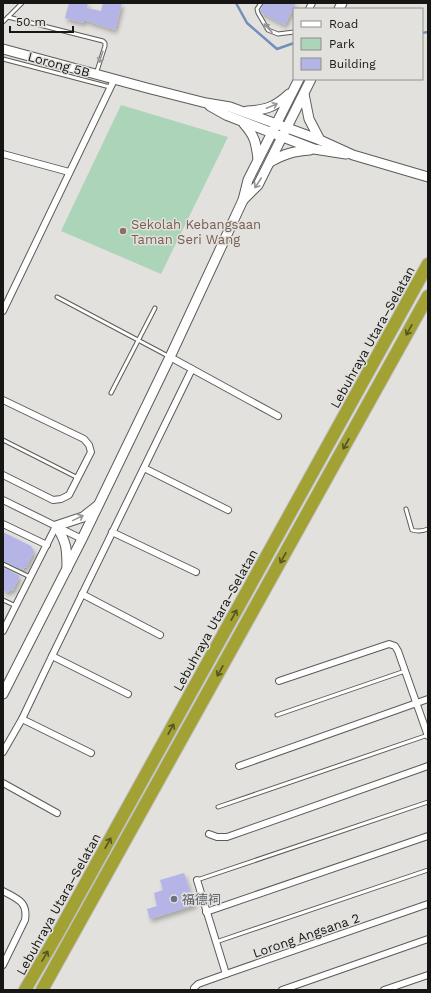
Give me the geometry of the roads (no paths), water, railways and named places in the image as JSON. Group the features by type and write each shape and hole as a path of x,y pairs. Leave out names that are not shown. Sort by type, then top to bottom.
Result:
{"highway":[{"name":"Lebuhraya Utara–Selatan","path":"25,990 62,926 428,264"},
{"path":"42,990 428,296"}],"main road":[{"path":"3,49 96,75 112,83 244,111 288,127 353,155"},
{"path":"3,694 82,540 170,357 243,200 248,180 258,158 272,134 276,123 299,80"},
{"path":"243,200 258,185 283,138 311,80"},
{"path":"244,111 262,110 272,107 282,102 294,90"},
{"path":"304,94 309,119 320,140"},
{"path":"206,103 226,115 240,121 314,149 353,155 428,177"},
{"path":"240,121 255,138 258,158"},
{"path":"270,162 287,153 298,150 314,149"},
{"path":"66,571 67,548 63,537 56,526 83,517 98,505"}],"street":[{"path":"3,311 112,83"},
{"path":"3,154 69,172"},
{"path":"3,294 10,297"},
{"path":"170,357 278,416"},
{"path":"3,752 22,719 192,369"},
{"path":"3,400 84,439 90,446 91,452 69,495 61,499 53,500 3,475"},
{"path":"144,468 228,510"},
{"path":"3,500 82,540"},
{"path":"3,524 47,545"},
{"path":"3,632 56,526"},
{"path":"112,532 196,572"},
{"path":"82,594 160,635"},
{"path":"279,681 389,644 395,646 428,735"},
{"path":"52,656 128,694"},
{"path":"239,766 428,698"},
{"path":"22,719 91,753"},
{"path":"209,834 217,837 227,837 428,766"},
{"path":"3,783 56,813"},
{"path":"206,912 428,836"},
{"path":"197,880 226,974"},
{"path":"3,891 22,903 26,914 25,920 3,965"},
{"name":"Lorong Angsana 2","path":"194,990 198,984 428,904"},
{"path":"282,990 428,939"},
{"path":"384,990 428,975"}],"lane":[{"path":"3,22 22,3"},
{"path":"260,3 257,9 258,13 268,30 278,34 293,32"},
{"path":"8,17 102,41 105,43 105,46 96,75"},
{"name":"Lorong 5B","path":"3,59 112,83"},
{"path":"57,297 170,357"},
{"path":"111,393 154,308"},
{"path":"3,440 78,478"},
{"path":"406,509 412,530 422,531 428,529"},
{"path":"3,564 30,577"},
{"path":"3,600 16,606"},
{"path":"276,715 405,671"},
{"path":"218,807 428,735"},
{"path":"197,880 428,802"},
{"path":"216,942 428,870"}],"waterway":[{"path":"236,3 247,23 277,49 293,43"},
{"path":"423,33 428,32"}],"place":[{"name":"Sekolah Kebangsaan Taman Seri Wang","path":"123,231"},
{"name":"福德祠","path":"174,899"}]}
